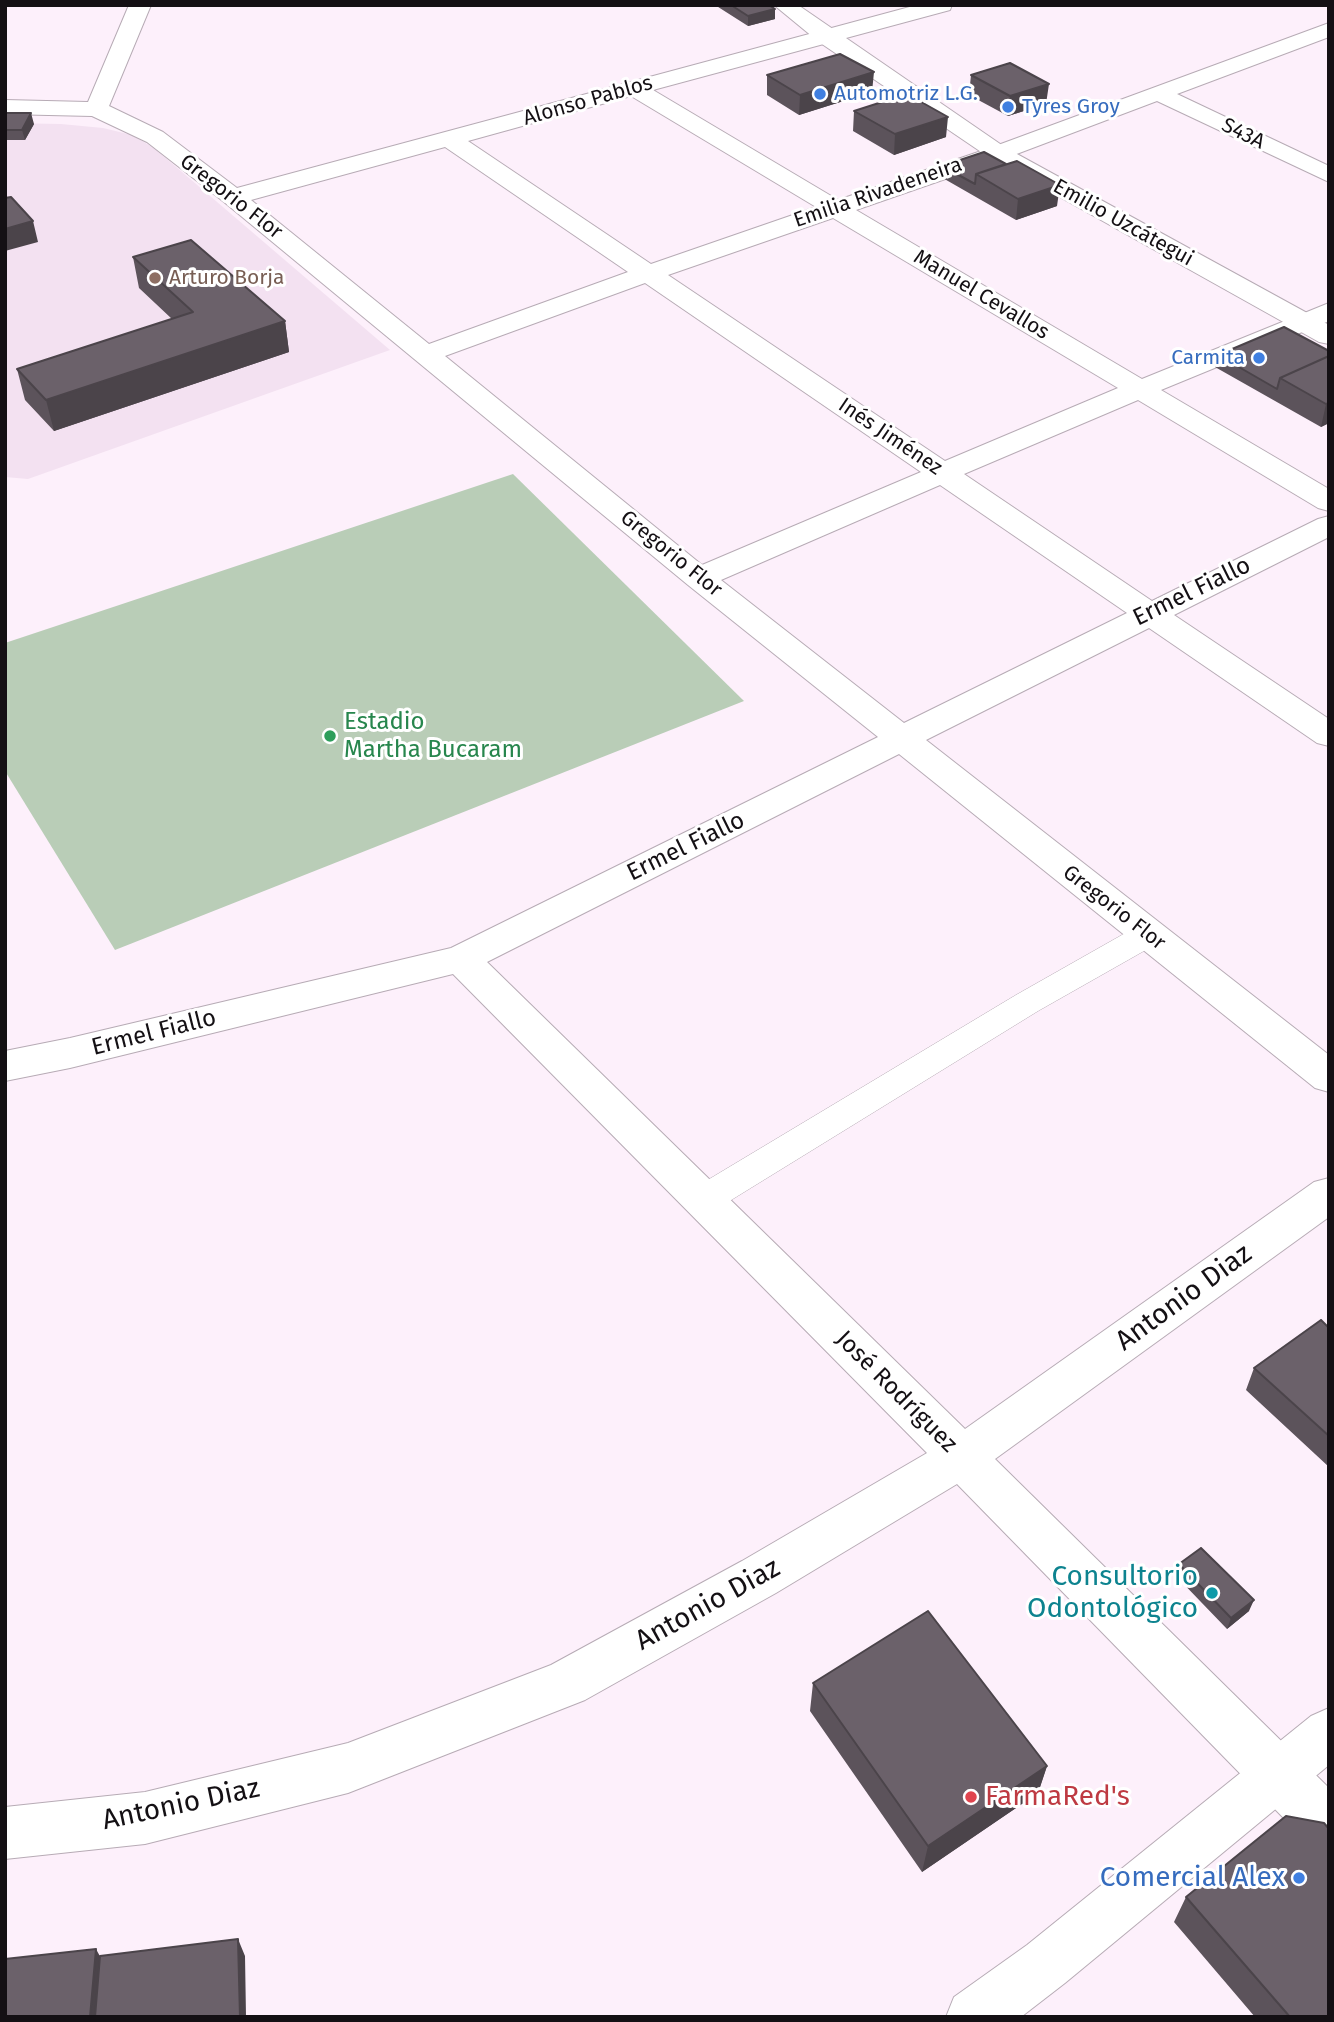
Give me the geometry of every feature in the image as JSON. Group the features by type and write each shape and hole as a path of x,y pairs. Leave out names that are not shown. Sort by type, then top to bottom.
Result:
{"street":[{"path":"5,107 96,108 140,5"},
{"name":"Emilio Uzcátegui","path":"784,5 998,153 1316,317 1329,336"},
{"name":"Alonso Pablos","path":"233,197 943,5"},
{"name":"Emilia Rivadeneira","path":"426,354 648,273 998,153 1157,93 1322,37"},
{"name":"Manuel Cevallos","path":"634,88 1329,502"},
{"name":"S43A","path":"1157,93 1329,175"},
{"name":"Gregorio Flor","path":"96,108 155,138 233,197 699,578 1329,1077"},
{"name":"Inés Jiménez","path":"451,140 1329,735"},
{"path":"699,578 1140,389 1316,317"},
{"name":"Ermel Fiallo","path":"5,1066 70,1053 461,959 1329,525"},
{"name":"José Rodríguez","path":"461,959 1280,1774 1329,1826"},
{"name":"Antonio Diaz","path":"5,1833 145,1818 348,1768 566,1683 760,1577 962,1457 1329,1194"},
{"path":"974,2017 1046,1964 1329,1733"}],"lane":[{"path":"703,1200 1027,1003 1147,935"}],"shaded area":[{"name":"Arturo Borja","path":"5,123 61,124 103,128 132,135 154,148 390,350 28,479 5,477"}],"green space":[{"name":"Estadio Martha Bucaram","path":"513,474 744,701 115,950 5,771 5,643"}],"building":[{"path":"731,5 769,5 775,9 748,16"},
{"path":"840,54 874,72 800,95 767,75"},
{"path":"1010,63 1049,84 1010,96 971,75"},
{"path":"907,94 948,117 895,134 854,111"},
{"path":"5,113 31,113 22,130 5,130"},
{"path":"984,152 1006,164 976,174 975,184 942,166"},
{"path":"1017,161 1060,185 1018,199 976,174"},
{"path":"11,197 33,221 5,229 5,198"},
{"path":"191,240 285,321 46,400 17,369 193,312 133,257"},
{"path":"1284,327 1329,351 1329,356 1280,378 1277,389 1218,355"},
{"path":"1329,356 1329,403 1326,404 1280,378"},
{"path":"1321,1320 1329,1328 1329,1436 1254,1368"},
{"path":"1201,1548 1254,1600 1231,1618 1179,1564"},
{"path":"928,1611 1047,1766 928,1846 813,1683"},
{"path":"1286,1816 1324,1823 1329,1829 1329,2017 1290,2017 1186,1897"},
{"path":"238,1939 240,2017 95,2017 100,1956"},
{"path":"96,1949 90,2017 5,2017 5,1959"}],"place":[{"name":"Automotriz L.G.","path":"820,94"},
{"name":"Tyres Groy","path":"1008,107"},
{"name":"Arturo Borja","path":"155,278"},
{"name":"Carmita","path":"1259,358"},
{"name":"Estadio Martha Bucaram","path":"330,736"},
{"name":"Consultorio Odontológico","path":"1212,1593"},
{"name":"FarmaRed's","path":"971,1797"},
{"name":"Comercial Alex","path":"1299,1878"}]}
